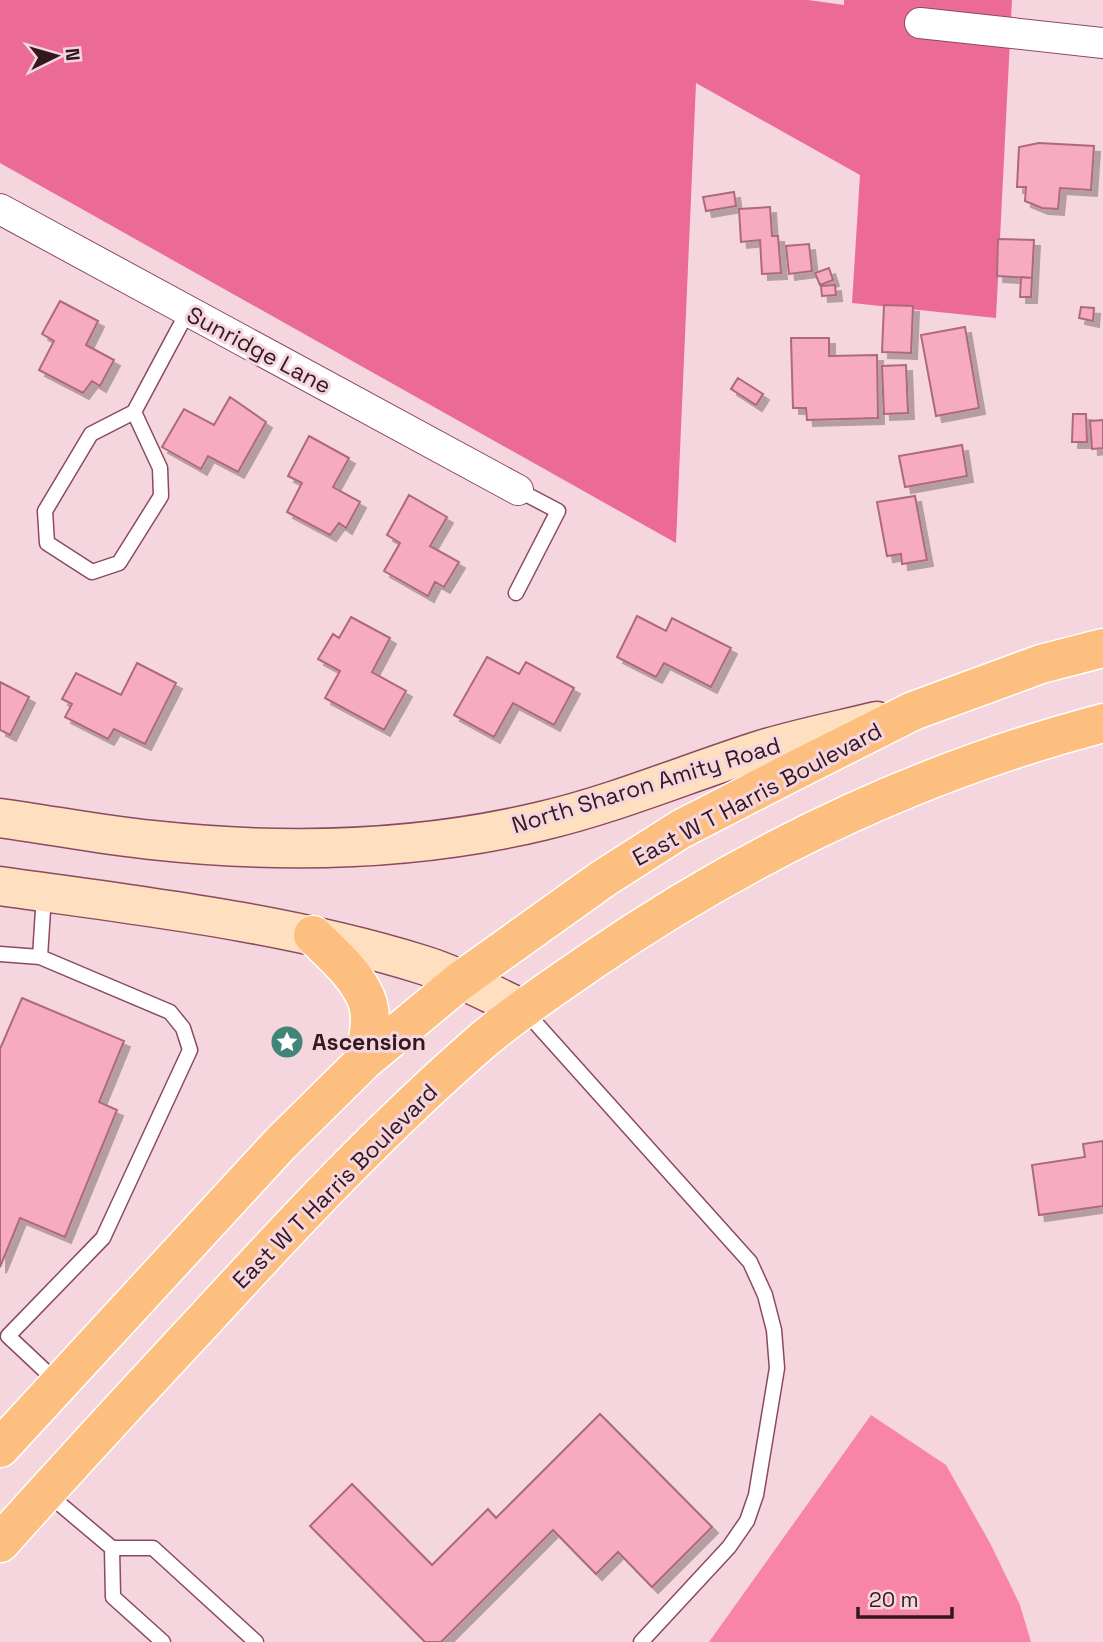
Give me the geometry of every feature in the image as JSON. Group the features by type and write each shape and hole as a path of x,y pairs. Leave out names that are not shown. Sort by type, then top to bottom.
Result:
{"main road":[{"name":"East W T Harris Boulevard","path":"0,1448 280,1144 365,1060 460,981 604,877 681,829 913,711 1041,664 1103,648"},
{"name":"North Sharon Amity Road","path":"0,818 150,840 207,845 279,848 372,846 474,834 543,821 756,751 913,711"},
{"name":"East W T Harris Boulevard","path":"0,1543 291,1226 370,1144 482,1041 523,1009 629,935 756,859 841,816 918,783 1000,753 1103,723"},
{"path":"0,886 313,935 422,964 523,1009"},
{"path":"313,935 359,985 368,1004 370,1026 365,1060"}],"street":[{"path":"920,23 1103,43"},
{"name":"Sunridge Lane","path":"0,209 519,490"}],"lane":[{"path":"134,412 160,468 161,496 119,563 92,572 47,543 45,511 91,434 134,412 188,311"},
{"path":"516,593 558,510 519,490"},
{"path":"40,957 44,892"},
{"path":"0,954 40,957 170,1012 183,1028 190,1050 103,1238 3,1336 58,1383"},
{"path":"523,1009 750,1262 765,1296 774,1330 777,1368 756,1494 747,1521 729,1547 640,1642"},
{"path":"45,1492 112,1548 153,1548 256,1642"},
{"path":"112,1548 114,1597 163,1642"}],"shaded area":[{"path":"0,0 808,0 844,5 844,0 1012,0 996,318 852,303 860,175 696,83 676,543 0,163"},
{"path":"871,1415 946,1465 990,1543 1020,1605 1031,1642 709,1642"}],"building":[{"path":"1039,143 1094,146 1091,190 1060,188 1058,209 1042,208 1025,201 1026,187 1017,187 1019,147"},
{"path":"734,192 736,206 706,211 703,197"},
{"path":"770,207 772,236 778,236 781,273 762,274 760,240 741,242 739,209"},
{"path":"998,239 1034,240 1032,278 997,276"},
{"path":"809,244 812,271 789,274 786,246"},
{"path":"829,268 833,280 820,285 815,273"},
{"path":"1021,277 1032,278 1031,297 1020,297"},
{"path":"835,285 836,295 822,296 821,286"},
{"path":"60,301 98,321 86,345 114,360 100,386 92,381 83,393 39,370 54,341 42,334"},
{"path":"884,305 913,306 911,353 882,352"},
{"path":"1081,307 1094,308 1093,321 1079,318"},
{"path":"965,327 979,408 936,416 921,335"},
{"path":"791,338 829,338 829,356 877,355 878,418 807,420 806,408 793,408"},
{"path":"906,365 908,413 884,414 882,366"},
{"path":"738,378 763,394 756,405 731,389"},
{"path":"230,397 266,422 238,472 208,456 201,469 162,447 184,409 214,425"},
{"path":"1073,414 1086,414 1087,442 1072,442"},
{"path":"1103,420 1103,448 1092,449 1090,421"},
{"path":"309,436 349,458 333,487 360,502 346,528 339,523 330,535 287,512 302,483 288,476"},
{"path":"962,445 967,476 905,487 899,456"},
{"path":"409,495 447,517 430,546 459,562 444,587 435,582 428,596 384,571 400,543 387,535"},
{"path":"915,496 927,560 902,564 901,554 887,556 877,502"},
{"path":"637,616 666,631 672,618 731,648 711,687 664,663 656,677 617,657"},
{"path":"351,617 390,638 372,672 406,691 384,730 325,698 340,671 318,659 333,634 339,638"},
{"path":"487,657 519,674 526,662 574,688 554,725 513,703 494,737 454,715"},
{"path":"137,663 176,683 145,744 114,729 108,739 65,717 72,704 62,699 76,673 121,695"},
{"path":"0,682 29,697 10,735 0,730"},
{"path":"22,998 124,1041 99,1102 117,1110 65,1237 20,1218 0,1267 0,1049"},
{"path":"1103,1141 1103,1206 1039,1215 1032,1165 1085,1157 1083,1144"},
{"path":"600,1414 712,1527 652,1587 618,1552 596,1574 553,1530 441,1642 425,1642 310,1526 352,1484 432,1565 488,1509 496,1518"}],"place":[{"name":"Ascension","path":"287,1042"}]}
